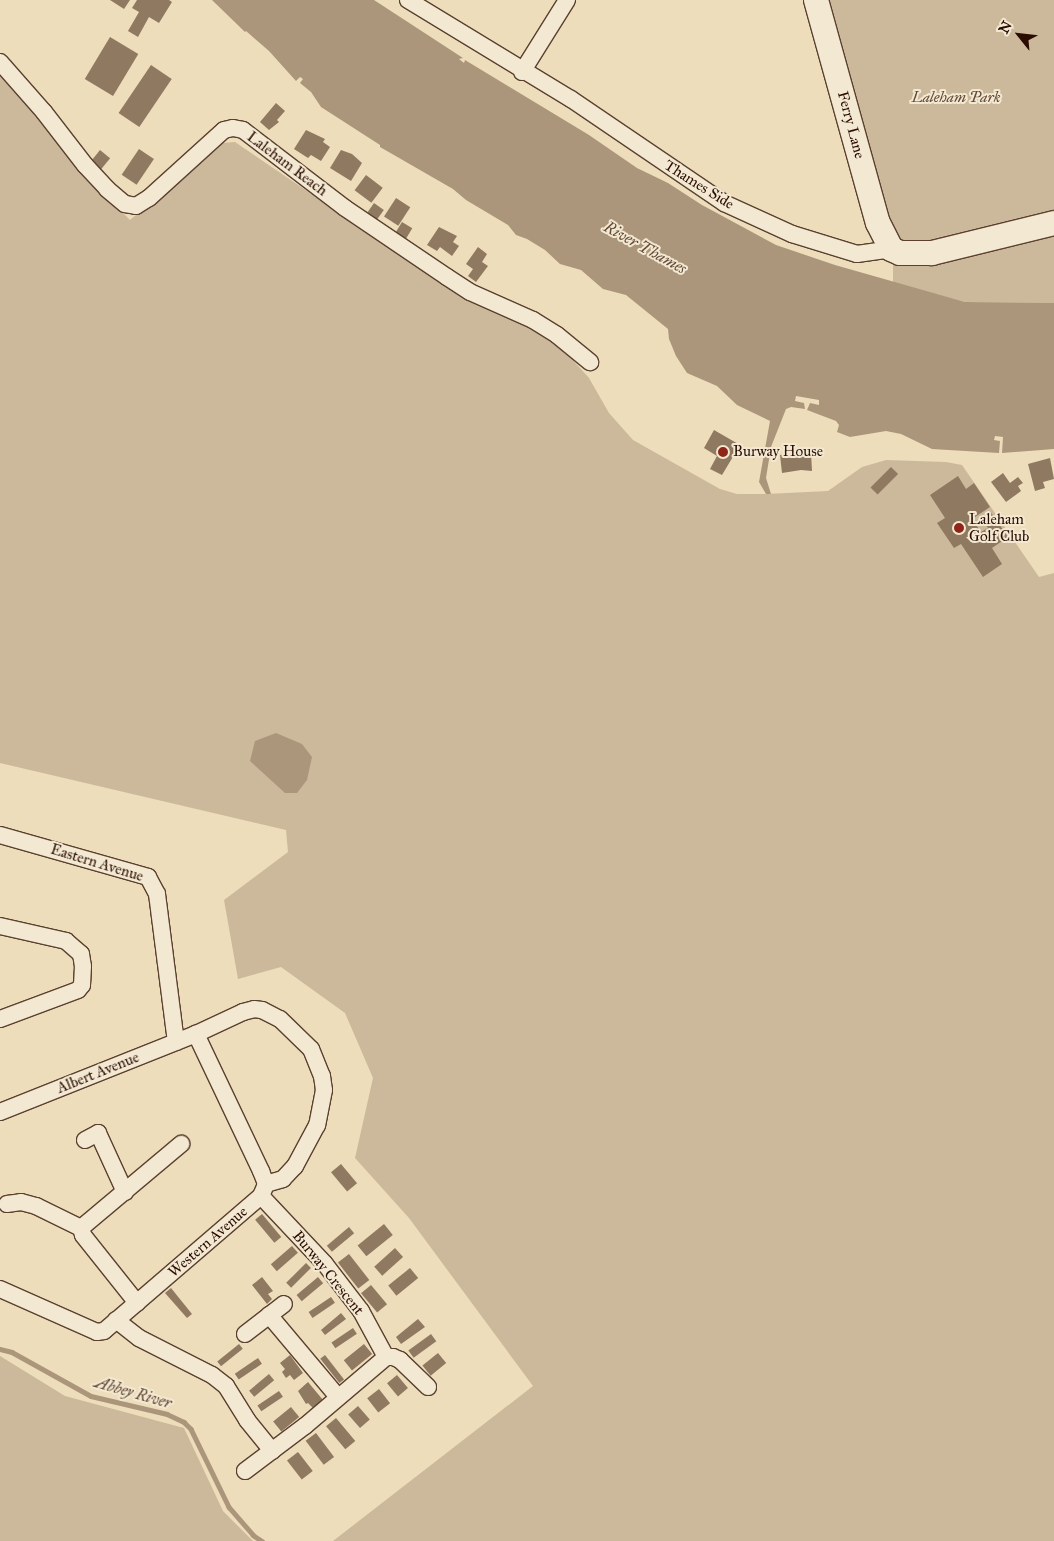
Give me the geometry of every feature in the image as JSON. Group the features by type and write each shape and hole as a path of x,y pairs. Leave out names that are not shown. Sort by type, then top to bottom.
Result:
{"street":[{"name":"Thames Side","path":"408,0 522,72 571,99 724,203 792,234 856,254 892,249 900,253 932,253 1054,223"},
{"path":"522,72 568,0"},
{"name":"Ferry Lane","path":"816,0 878,223 892,249"},
{"name":"Laleham Reach","path":"0,62 44,112 85,165 107,189 125,204 136,206 149,198 224,130 233,128 243,130 345,208 447,277 470,292 533,320 557,335 590,362"},
{"name":"Eastern Avenue","path":"0,835 148,877 157,894 176,1042"},
{"path":"0,926 66,941 81,954 83,966 82,985 78,990 0,1019"},
{"name":"Western Avenue","path":"0,1289 97,1332 104,1331 264,1190 282,1179 295,1166 317,1125 324,1090 318,1063 311,1048 295,1031 271,1012 254,1009 243,1012 196,1034"},
{"path":"196,1034 264,1190"},
{"name":"Albert Avenue","path":"0,1112 196,1034"},
{"path":"85,1140 98,1133 125,1192"},
{"path":"81,1228 181,1144"},
{"name":"Burway Crescent","path":"264,1190 361,1311 386,1357"},
{"path":"7,1204 21,1202 36,1206 81,1228 83,1235 137,1303"},
{"path":"245,1334 284,1304"},
{"path":"269,1315 338,1397"},
{"path":"116,1320 139,1338 212,1375 226,1386 247,1420 272,1451"},
{"path":"245,1471 386,1357 393,1356 400,1360 428,1387"}],"green space":[{"name":"Laleham Park","path":"824,0 1054,0 1054,303 965,302 893,283 893,229"},
{"path":"0,72 81,171 130,220 223,143 235,142 466,299 554,339 589,378 609,413 633,440 720,489 737,494 828,491 862,467 886,460 946,462 962,465 1039,577 1054,573 1054,1541 333,1541 533,1386 409,1218 355,1158 373,1078 345,1013 281,967 238,979 224,900 288,852 286,830 0,763"},
{"path":"0,1356 65,1396 184,1428 223,1511 253,1541 0,1541"}],"water":[{"name":"River Thames","path":"212,0 374,0 463,58 459,59 464,63 465,60 589,135 637,168 668,183 702,205 776,245 835,265 965,302 1054,303 1054,449 1002,453 1003,437 995,436 994,440 1000,441 999,453 932,449 901,434 886,431 850,437 837,432 839,425 836,421 807,410 810,403 819,405 819,400 796,396 795,401 804,403 805,409 791,407 786,409 771,447 766,478 771,494 766,494 759,482 770,421 737,405 717,386 687,373 676,356 669,339 668,329 626,295 603,289 581,270 560,264 545,250 527,239 516,235 508,225 466,200 453,189 380,147 380,145 321,107 311,92 300,83 303,79 300,77 296,81 269,51 245,32"},
{"path":"276,733 302,744 312,757 307,780 297,793 285,793 250,761 255,741"}],"building":[{"path":"110,0 130,0 124,9"},
{"path":"137,0 169,0 172,2 159,23 149,17 138,37 128,31 139,12 132,8"},
{"path":"110,37 138,54 113,96 85,79"},
{"path":"151,65 172,79 139,127 119,113"},
{"path":"276,103 285,111 277,120 279,122 269,130 260,122"},
{"path":"306,130 325,139 323,142 330,147 321,161 311,155 308,158 294,149"},
{"path":"139,149 154,159 137,185 122,175"},
{"path":"100,150 110,158 101,169 91,161"},
{"path":"341,150 352,154 362,163 351,181 330,168"},
{"path":"366,175 383,188 371,203 355,190"},
{"path":"396,198 410,207 398,226 384,216"},
{"path":"374,203 384,210 376,221 367,214"},
{"path":"402,222 412,228 406,238 396,232"},
{"path":"439,227 457,236 453,242 459,246 452,256 440,247 437,251 427,245"},
{"path":"478,247 487,254 482,262 488,266 476,282 468,276 473,269 466,264"},
{"name":"Burway House","path":"714,430 740,445 722,475 710,469 717,456 704,448"},
{"path":"793,448 800,450 800,453 811,453 812,471 801,470 782,473 780,455 790,454"},
{"path":"1050,458 1054,479 1043,482 1045,488 1035,491 1028,464"},
{"path":"891,467 898,474 878,495 870,488"},
{"path":"1003,473 1010,483 1018,477 1023,483 1018,486 1021,491 1006,502 991,482"},
{"name":"Laleham Golf Club","path":"958,476 966,489 974,483 990,507 972,519 981,532 988,528 981,518 990,511 1008,537 992,548 1002,564 983,577 961,544 954,548 937,523 945,518 930,495"},
{"path":"341,1164 357,1183 347,1192 331,1172"},
{"path":"262,1214 281,1237 274,1243 255,1220"},
{"path":"384,1224 393,1235 366,1256 358,1245"},
{"path":"349,1227 354,1233 332,1252 327,1246"},
{"path":"292,1246 298,1253 277,1271 271,1264"},
{"path":"395,1248 403,1257 382,1276 374,1267"},
{"path":"349,1254 369,1280 358,1289 338,1263"},
{"path":"306,1263 311,1268 291,1288 286,1283"},
{"path":"410,1268 418,1278 396,1296 388,1286"},
{"path":"262,1277 273,1291 268,1294 272,1299 267,1304 252,1285"},
{"path":"318,1277 323,1283 302,1301 297,1295"},
{"path":"371,1285 387,1304 377,1313 361,1293"},
{"path":"171,1288 192,1314 187,1318 165,1293"},
{"path":"331,1297 335,1303 313,1318 309,1312"},
{"path":"341,1313 346,1319 325,1335 321,1330"},
{"path":"418,1319 425,1327 401,1344 396,1337"},
{"path":"353,1328 357,1334 335,1348 331,1343"},
{"path":"431,1334 436,1341 414,1358 408,1350"},
{"path":"239,1344 243,1349 221,1366 217,1362"},
{"path":"364,1344 372,1354 352,1370 344,1360"},
{"path":"438,1353 446,1363 431,1376 422,1366"},
{"path":"290,1355 303,1373 294,1380 290,1375 286,1378 282,1372 285,1369 280,1363"},
{"path":"325,1355 344,1379 339,1383 320,1359"},
{"path":"258,1358 262,1364 239,1379 235,1374"},
{"path":"269,1374 274,1380 254,1397 249,1391"},
{"path":"397,1375 408,1388 398,1396 387,1383"},
{"path":"308,1382 323,1400 313,1408 308,1403 306,1404 298,1391"},
{"path":"379,1389 390,1403 378,1412 367,1398"},
{"path":"279,1391 283,1397 261,1411 257,1406"},
{"path":"358,1406 370,1420 360,1428 348,1415"},
{"path":"291,1407 299,1417 281,1432 273,1421"},
{"path":"336,1418 355,1441 345,1449 326,1426"},
{"path":"316,1433 334,1457 324,1465 306,1441"},
{"path":"298,1452 313,1471 302,1480 287,1461"}],"waterway":[{"name":"Abbey River","path":"0,1349 12,1352 91,1396 167,1414 184,1422 191,1429 229,1507 253,1535 262,1541"}],"place":[{"name":"Burway House","path":"723,452"},
{"name":"Laleham Golf Club","path":"959,528"}]}
